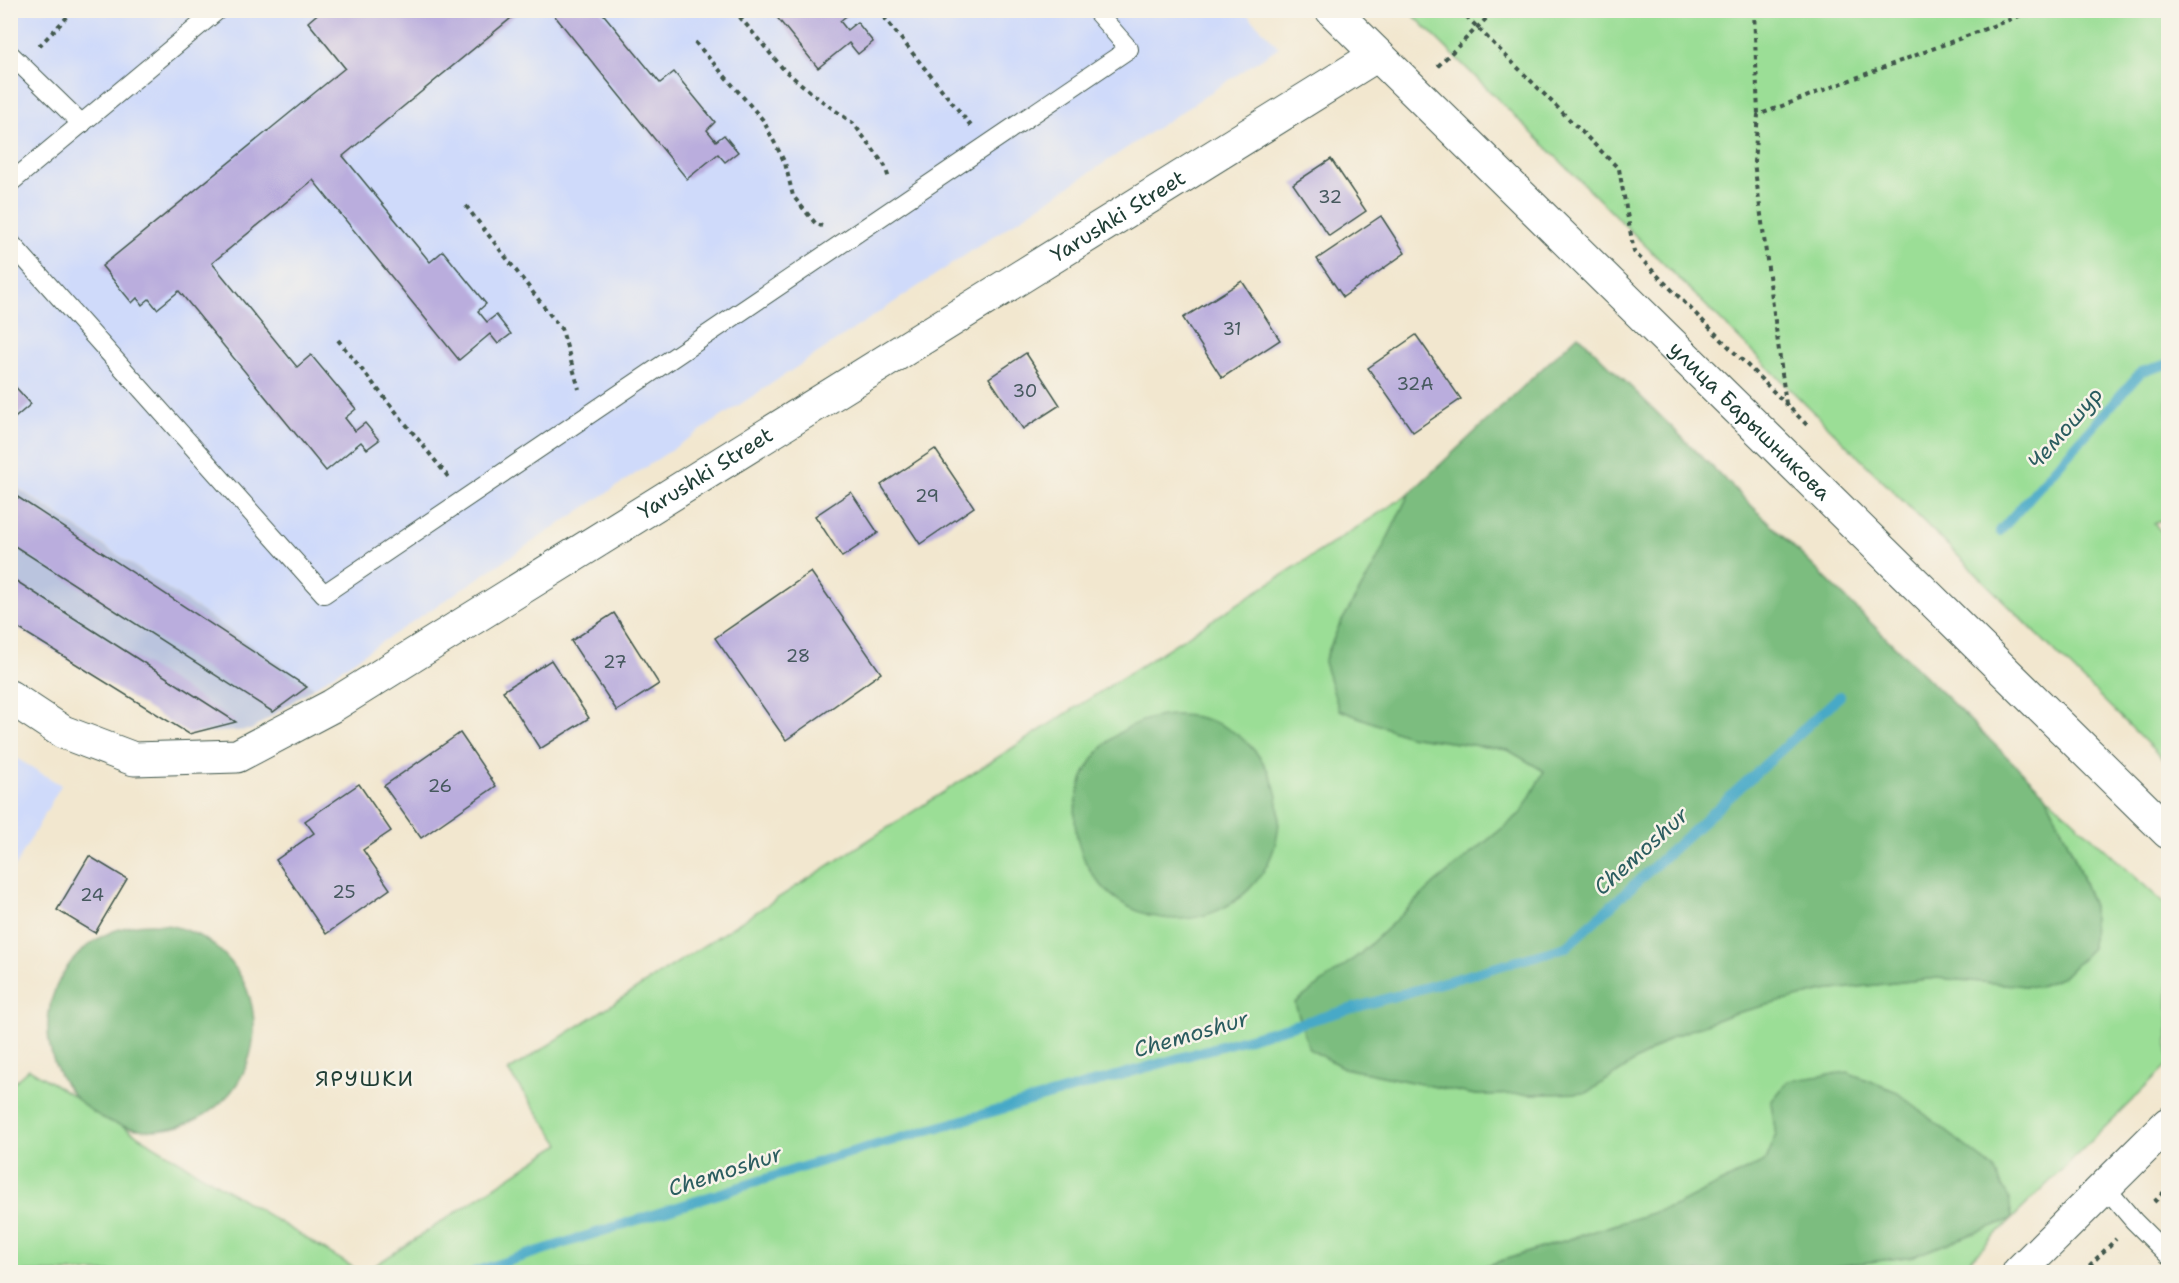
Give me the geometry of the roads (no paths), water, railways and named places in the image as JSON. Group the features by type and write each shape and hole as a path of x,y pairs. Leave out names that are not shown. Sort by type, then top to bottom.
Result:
{"street":[{"name":"улица Барышникова","path":"1332,10 2169,832"},
{"name":"Yarushki Street","path":"10,697 63,732 134,759 237,756 332,706 1377,55"},
{"path":"2019,1272 2169,1124"}],"lane":[{"path":"10,183 218,10"},
{"path":"10,242 324,594 1129,49 1095,10"},
{"path":"16,59 82,124"},
{"path":"2105,1187 2134,1221 2169,1255"}],"waterway":[{"name":"Чемошур","path":"2000,531 2141,372 2168,364"},
{"name":"Chemoshur","path":"474,1272 831,1158 1566,947 1840,696"}],"district":[{"name":"ЯРУШКИ","path":"365,1078"}]}
